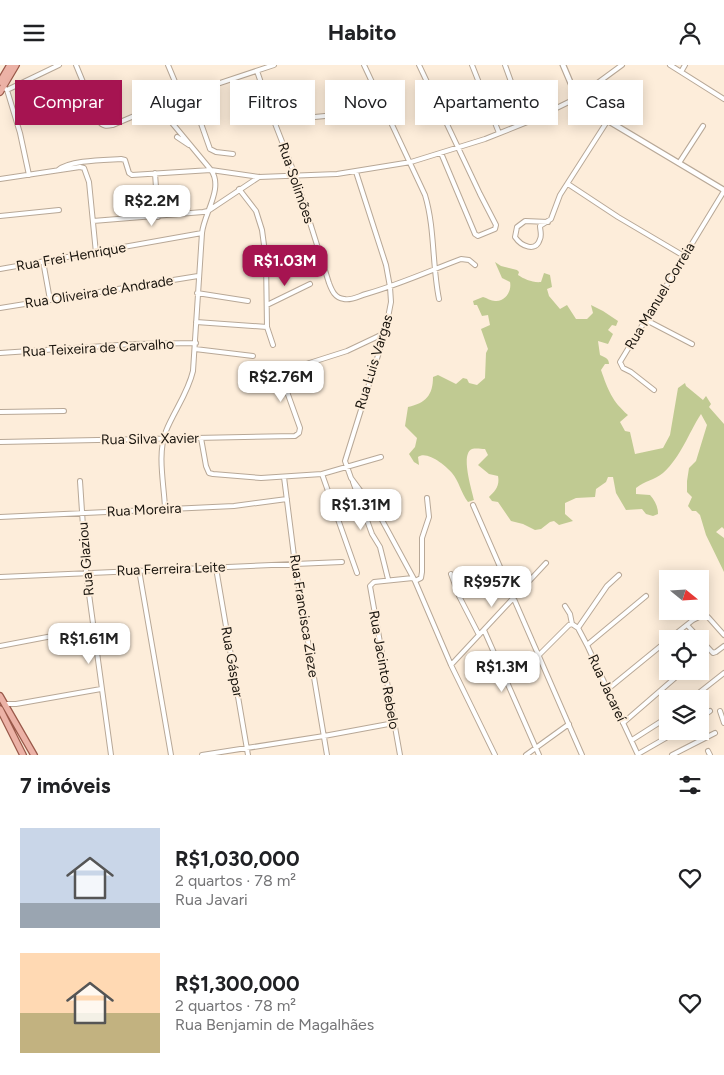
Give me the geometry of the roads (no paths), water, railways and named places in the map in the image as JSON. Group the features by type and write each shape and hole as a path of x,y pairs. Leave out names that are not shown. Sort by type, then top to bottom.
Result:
{"main road":[{"path":"2,88 4,74 10,65"},
{"path":"4,74 16,65"},
{"path":"0,696 2,707 23,755"},
{"path":"2,707 9,713 34,755"}],"street":[{"path":"29,175 20,133 2,88 58,65"},
{"path":"76,65 99,121 106,127 132,117"},
{"path":"168,65 174,80"},
{"path":"220,83 274,65"},
{"path":"364,65 371,80"},
{"path":"419,65 496,225 495,229 478,236 475,234 441,153"},
{"path":"472,65 499,133"},
{"path":"504,65 510,80"},
{"path":"563,65 569,80"},
{"path":"602,80 622,65"},
{"path":"670,65 724,99"},
{"path":"681,72 685,65"},
{"name":"Rua Solimões","path":"257,71 260,80"},
{"path":"58,170 73,164 124,159 129,173 136,175 211,169 259,177 356,172 411,162 441,153 530,121 568,102"},
{"path":"165,508 163,439 191,379 196,343 197,293 202,233 204,218 216,186 215,175 211,169 174,125"},
{"path":"202,125 210,149 216,152 233,154"},
{"name":"Rua Solimões","path":"275,125 294,175 332,292 341,299 349,299 390,287 461,259 469,260 475,265"},
{"path":"393,125 411,162 429,207 434,269 439,299"},
{"path":"548,222 525,221 517,227 515,237 523,246 532,247 540,241 540,226 548,222 560,195 605,125"},
{"path":"616,125 724,190"},
{"path":"680,163 703,126"},
{"path":"177,137 193,148"},
{"path":"0,179 80,167 84,168 87,171 96,253"},
{"name":"Rua Luis Vargas","path":"347,466 346,455 385,333 390,309 390,287 386,265 356,172"},
{"path":"155,173 158,217"},
{"path":"93,221 158,217 208,211 259,177"},
{"path":"568,184 618,217 684,255"},
{"path":"239,189 256,211 262,230 266,259 268,327 273,345"},
{"name":"Rua Manuel Correia","path":"654,390 620,365 621,359 724,190"},
{"path":"0,217 59,210"},
{"name":"Rua Frei Henrique","path":"0,269 202,233"},
{"path":"43,261 50,300"},
{"name":"Rua Oliveira de Andrade","path":"0,308 198,276"},
{"path":"267,305 310,284"},
{"path":"197,293 248,301"},
{"path":"646,320 692,344"},
{"path":"196,322 268,327"},
{"name":"Rua Silva Xavier","path":"0,442 295,436 299,433 300,428 286,389 283,374 300,366 347,351 385,333"},
{"name":"Rua Teixeira de Carvalho","path":"0,353 134,344 196,343"},
{"path":"195,349 254,356"},
{"path":"0,412 64,411"},
{"path":"201,438 209,473 251,477 322,474 381,457"},
{"path":"347,466 372,534 382,552 388,579 420,578 422,573 422,538 429,517 427,498"},
{"path":"322,474 358,573"},
{"name":"Rua Francisca Zieze","path":"284,477 295,564 327,755"},
{"path":"351,478 382,520 414,579 451,665 496,755"},
{"name":"Rua Glaziou","path":"80,481 86,573 112,755"},
{"name":"Rua Moreira","path":"0,517 234,506 287,499"},
{"path":"473,505 582,755"},
{"name":"Rua Ferreira Leite","path":"0,577 342,562"},
{"path":"451,665 546,563"},
{"name":"Rua Gáspar","path":"216,568 248,755"},
{"path":"139,570 171,755"},
{"path":"451,575 459,596 479,635"},
{"path":"578,628 607,586 619,575"},
{"name":"Rua Jacinto Rebelo","path":"388,579 371,584 400,755"},
{"path":"587,645 646,596"},
{"path":"539,655 572,624 570,614 565,606"},
{"path":"680,630 700,616 705,616 724,635"},
{"name":"Rua Jacareí","path":"572,624 578,628 587,645 638,754"},
{"path":"687,625 692,630"},
{"path":"0,646 94,629"},
{"path":"484,629 539,755"},
{"path":"608,689 659,646"},
{"path":"709,649 713,653 716,653 724,646"},
{"path":"702,690 724,673"},
{"path":"624,723 673,680"},
{"path":"2,707 102,689"},
{"path":"9,713 16,703"},
{"path":"720,711 724,723"},
{"path":"202,755 394,723"},
{"path":"632,740 659,723"},
{"path":"526,755 569,724"},
{"path":"672,755 715,733"},
{"path":"638,754 662,740"}]}
